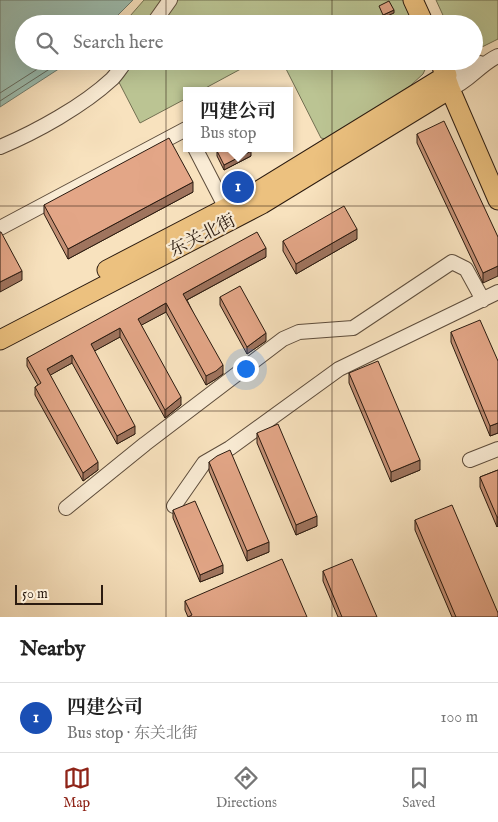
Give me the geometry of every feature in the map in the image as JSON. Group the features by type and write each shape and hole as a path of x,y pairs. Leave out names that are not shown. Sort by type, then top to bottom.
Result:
{"main road":[{"path":"413,0 420,15"},
{"path":"449,78 498,175"},
{"path":"449,78 498,200"},
{"name":"东关北街","path":"0,326 255,194 449,78"},
{"name":"东关北街","path":"0,340 262,204 449,78"}],"street":[{"path":"160,15 170,0"},
{"path":"0,147 17,140 82,103 113,79 120,70"},
{"path":"449,78 467,70"},
{"path":"0,228 183,131"},
{"path":"197,152 226,208"},
{"path":"66,508 145,444 283,339 299,332 353,328 452,262 466,270 483,300"},
{"path":"174,506 204,463 230,448 340,369 498,292"},
{"path":"470,460 498,448"}],"green space":[{"path":"144,0 403,0 410,15 131,15"},
{"path":"436,0 498,0 498,39 483,46 483,15 443,15"},
{"path":"113,70 239,70 207,87 183,87 183,100 140,123"},
{"path":"287,70 425,70 410,86 330,140 321,138"}],"water":[{"path":"0,0 133,0 118,15 15,15 15,70 57,70 0,107"}],"building":[{"path":"389,1 394,10 383,15 379,6"},
{"path":"444,121 498,237 498,266 483,273 417,134"},
{"path":"169,138 193,182 68,249 44,205"},
{"path":"218,152 249,152 224,165"},
{"path":"344,206 357,229 296,264 283,241"},
{"path":"0,232 22,271 0,282"},
{"path":"257,232 266,248 183,294 223,365 216,371 206,376 166,303 138,319 181,397 165,410 120,328 91,344 135,426 117,436 72,355 47,369 98,462 83,473 35,387 41,383 27,358"},
{"path":"240,286 266,333 247,347 220,297"},
{"path":"480,320 498,361 498,423 490,426 451,332"},
{"path":"378,361 420,460 391,472 349,373"},
{"path":"278,424 317,516 296,525 257,433"},
{"path":"230,450 269,542 247,551 209,462"},
{"path":"498,470 498,517 497,517 480,477"},
{"path":"195,501 223,565 200,575 173,510"},
{"path":"452,505 498,613 498,617 456,617 415,520"},
{"path":"282,559 307,617 188,617 192,615 185,601"},
{"path":"352,559 377,617 342,617 323,571"}],"place":[{"name":"四建公司","path":"238,187"}]}
